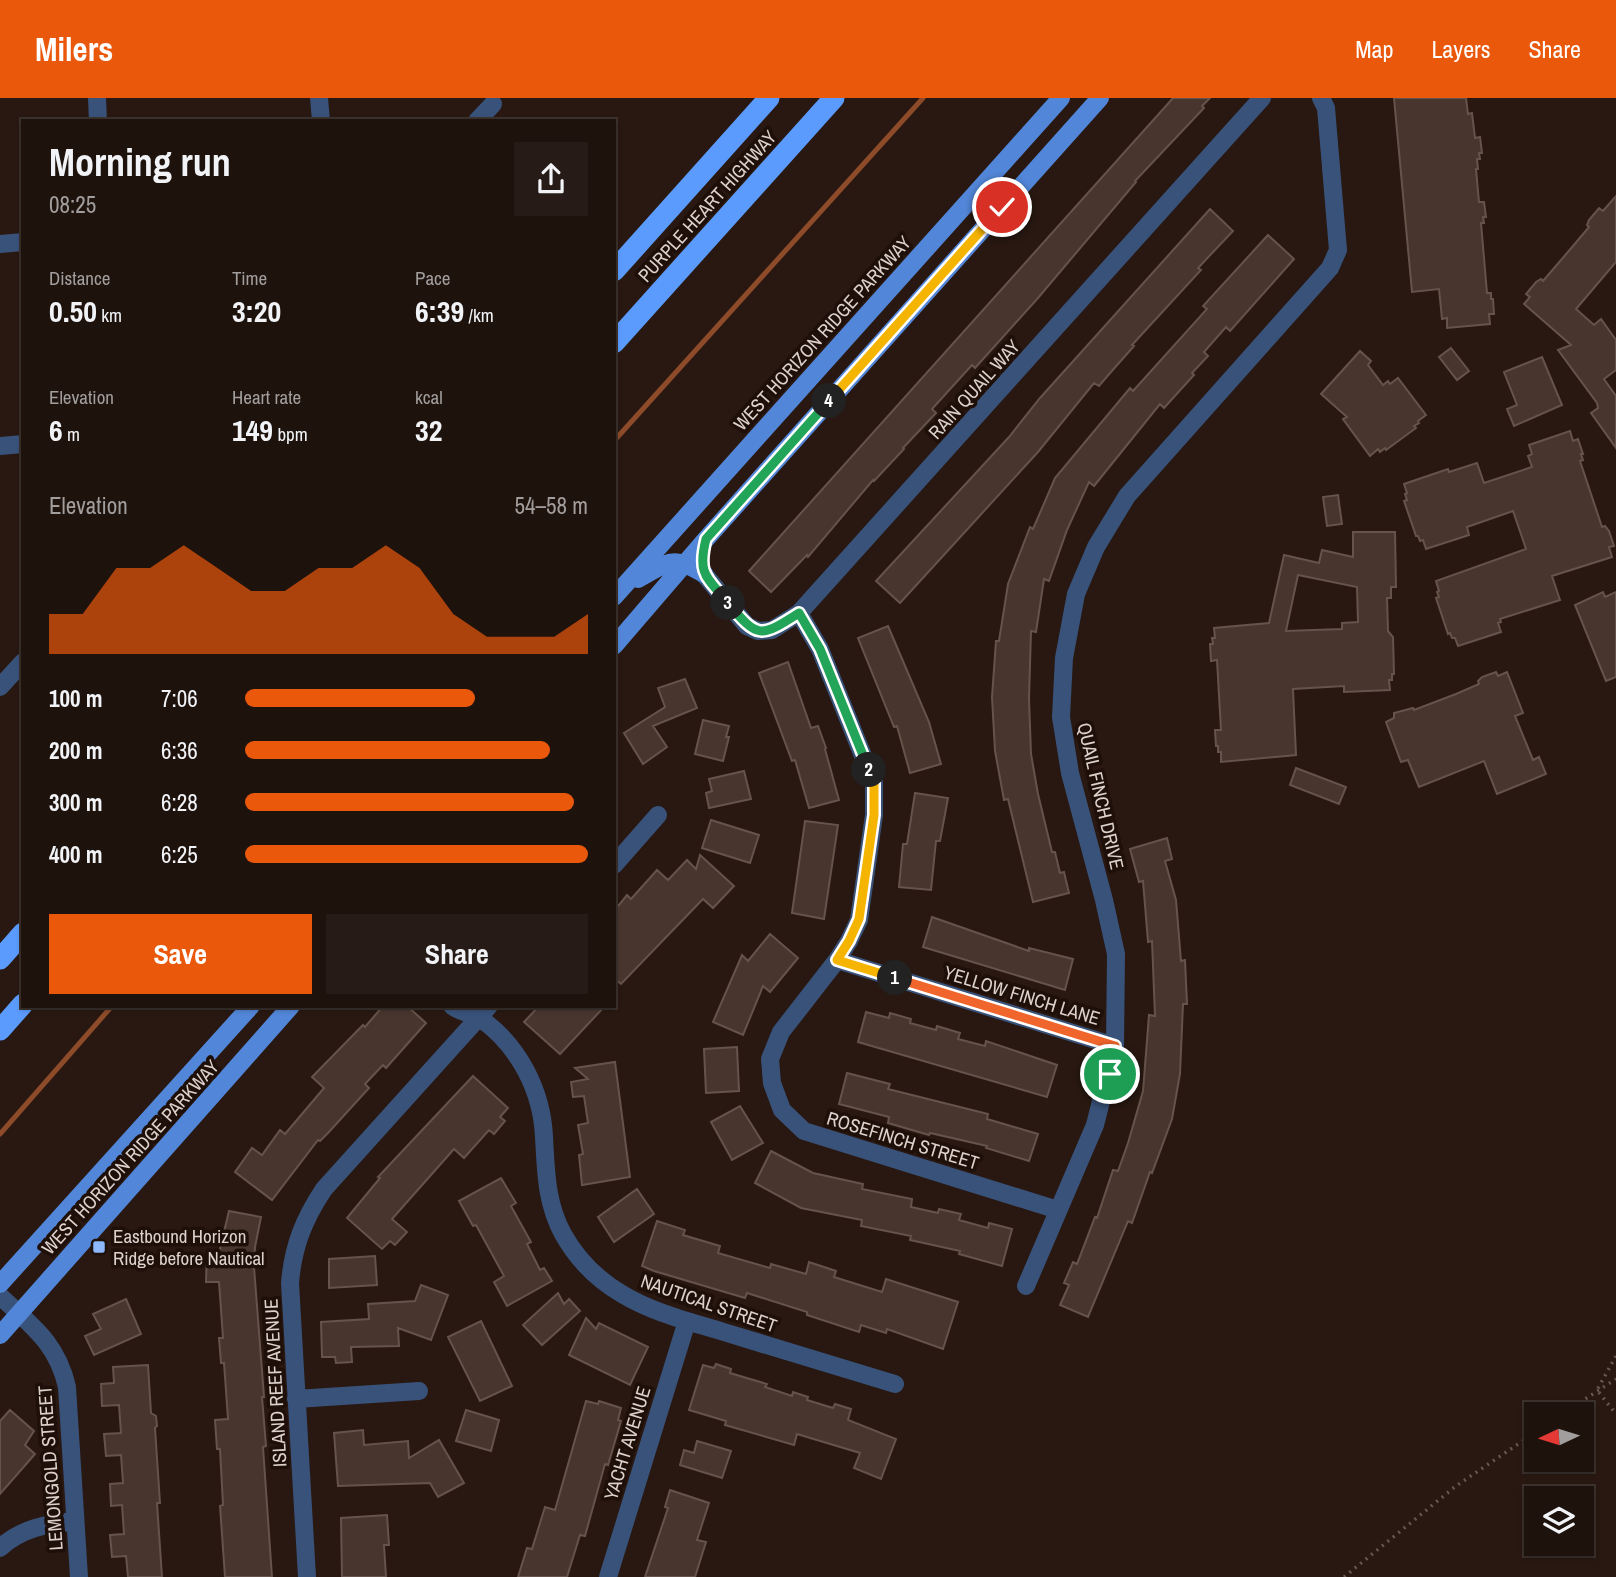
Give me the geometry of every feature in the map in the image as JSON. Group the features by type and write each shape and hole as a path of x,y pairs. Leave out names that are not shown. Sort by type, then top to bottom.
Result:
{"highway":[{"name":"PURPLE HEART HIGHWAY","path":"616,269 769,98"},
{"name":"PURPLE HEART HIGHWAY","path":"616,342 834,98"},
{"path":"0,959 21,935"},
{"path":"0,1030 21,1006"}],"main road":[{"name":"WEST HORIZON RIDGE PARKWAY","path":"619,592 1061,98"},
{"path":"616,644 706,539 1100,98"},
{"path":"704,574 702,555 706,539"},
{"path":"619,592 668,562 685,563 704,574"},
{"name":"WEST HORIZON RIDGE PARKWAY","path":"0,1284 249,1008"},
{"name":"WEST HORIZON RIDGE PARKWAY","path":"0,1335 289,1008"}],"street":[{"path":"97,98 98,119"},
{"path":"319,98 321,119"},
{"name":"RAIN QUAIL WAY","path":"704,574 747,626 758,631 772,630 799,613 1262,98"},
{"name":"QUAIL FINCH DRIVE","path":"1026,1286 1095,1125 1115,1046 1115,954 1104,900 1070,773 1062,717 1064,658 1076,594 1096,547 1127,496 1330,268 1338,250 1326,108 1321,98"},
{"path":"479,119 492,104"},
{"path":"0,243 21,242"},
{"path":"0,446 21,444"},
{"path":"799,613 820,649 874,783 874,815 859,919 837,960"},
{"path":"0,687 21,664"},
{"path":"616,863 658,815"},
{"name":"YELLOW FINCH LANE","path":"837,960 1115,1046"},
{"name":"ROSEFINCH STREET","path":"837,960 781,1032 770,1059 772,1083 782,1110 804,1131 1058,1210"},
{"name":"NAUTICAL STREET","path":"481,1010 528,1072 542,1113 546,1185 553,1213 576,1254 606,1284 625,1296 687,1321 895,1384"},
{"name":"ISLAND REEF AVENUE","path":"307,1577 290,1283 291,1260 297,1238 308,1213 324,1189 481,1010"},
{"name":"LEMONGOLD STREET","path":"0,1296 45,1338 62,1367 66,1387 79,1577"},
{"name":"YACHT AVENUE","path":"608,1577 687,1321"},
{"path":"296,1399 419,1391"},
{"path":"0,1548 9,1539 31,1528 75,1521"}],"path":[{"path":"1597,1390 1616,1356"},
{"path":"1580,1402 1616,1379"},
{"path":"1597,1390 1616,1414"},
{"path":"1344,1577 1456,1486 1524,1440"}],"building":[{"path":"1173,98 1210,98 1202,106 1204,108 1135,181 1038,298 975,368 972,365 932,409 936,413 873,480 808,557 807,555 771,592 749,571"},
{"path":"1394,98 1466,98 1468,114 1472,113 1475,138 1480,137 1482,153 1479,153 1476,169 1479,202 1484,202 1486,217 1483,217 1484,223 1481,223 1487,293 1491,293 1493,299 1494,314 1489,314 1490,324 1447,328 1447,318 1442,319 1439,289 1412,292"},
{"path":"1616,196 1616,262 1576,309 1594,325 1601,319 1616,340 1616,370 1604,379 1616,396 1616,448 1591,413 1598,408 1597,403 1558,350 1571,345 1524,304 1530,297 1526,294 1536,282 1541,279 1543,281 1573,246 1589,227 1589,220 1599,208 1603,211"},
{"path":"1210,209 1233,231 1198,268 1201,270 1132,345 1134,346 1099,386 1094,383 1038,452 900,603 876,581 1009,437 1040,398"},
{"path":"1268,235 1294,259 1230,331 1226,327 1204,352 1208,356 1192,373 1194,375 1164,408 1160,404 1094,486 1089,482 1067,530 1049,581 1044,579 1036,632 1031,631 1031,754 1052,852 1055,852 1060,873 1064,872 1069,893 1033,902 1008,799 1004,800 995,751 992,697 996,641 999,641 1008,584 1030,527 1033,529 1055,478 1130,388 1133,391 1207,309 1203,306"},
{"path":"1451,348 1469,371 1457,380 1439,357"},
{"path":"1360,351 1371,361 1368,365 1383,385 1398,378 1426,415 1414,426 1416,428 1386,450 1385,448 1380,452 1378,449 1370,456 1343,419 1347,417 1321,394"},
{"path":"1542,357 1562,405 1514,426 1507,409 1517,405 1504,372"},
{"path":"1570,431 1573,441 1578,439 1583,454 1583,460 1580,461 1602,527 1605,526 1609,531 1614,546 1609,547 1612,557 1552,576 1560,600 1500,619 1501,622 1498,623 1501,632 1458,646 1455,638 1448,634 1436,598 1439,597 1439,591 1436,581 1526,549 1513,511 1467,527 1469,535 1426,549 1423,540 1420,541 1416,536 1404,501 1407,500 1407,493 1404,484 1448,469 1449,472 1477,463 1484,483 1532,467 1528,456 1532,454 1529,445"},
{"path":"1338,495 1342,524 1327,526 1323,497"},
{"path":"1353,532 1395,532 1396,587 1391,587 1391,598 1387,598 1388,631 1393,637 1394,674 1392,680 1389,680 1390,690 1344,692 1344,686 1293,689 1296,755 1221,762 1215,730 1221,730 1217,660 1211,661 1210,644 1213,644 1212,638 1215,638 1214,628 1269,623 1284,555 1319,563 1322,550 1353,557","holes":["1298,575 1357,587 1358,622 1342,623 1342,629 1286,631"]},
{"path":"1603,592 1605,597 1616,592 1616,677 1606,681 1575,605"},
{"path":"888,626 929,722 941,764 910,773 897,726 894,727 858,638"},
{"path":"788,662 811,728 818,726 839,800 809,808 795,760 792,761 759,673"},
{"path":"1496,672 1498,676 1507,672 1523,713 1515,716 1533,760 1539,757 1546,774 1497,794 1484,761 1419,787 1408,760 1401,762 1386,722 1394,718 1394,713 1413,708 1414,710 1456,694 1479,684 1478,681 1482,677"},
{"path":"685,679 697,708 653,726 667,747 643,764 624,733 665,707 658,688"},
{"path":"703,720 729,726 723,761 695,754"},
{"path":"1296,768 1346,787 1339,804 1290,785"},
{"path":"744,771 751,799 709,808 706,793 712,791 709,779"},
{"path":"915,793 948,798 940,841 936,841 931,890 899,887 903,844 907,844"},
{"path":"711,820 759,835 750,863 702,848"},
{"path":"805,821 838,825 824,919 792,913"},
{"path":"1167,838 1172,859 1165,861 1176,900 1181,961 1185,960 1187,1004 1183,1004 1180,1074 1172,1119 1152,1173 1150,1172 1132,1223 1128,1221 1088,1317 1060,1305 1069,1285 1064,1283 1073,1262 1077,1264 1095,1217 1097,1218 1113,1170 1118,1171 1128,1143 1143,1091 1149,1015 1155,1016 1152,941 1148,942 1143,881 1139,882 1130,849"},
{"path":"700,855 734,886 713,908 703,899 621,984 616,980 616,909 627,895 631,899 657,870 668,880 687,860 696,869"},
{"path":"932,917 1029,951 1029,948 1073,959 1065,990 923,947"},
{"path":"770,934 798,958 770,992 763,986 743,1035 713,1022 742,955 748,961"},
{"path":"381,1008 409,1008 426,1023 386,1068 383,1065 365,1084 369,1088 328,1133 318,1140 272,1200 235,1172 252,1148 262,1155 280,1130 285,1134 324,1088 312,1077 363,1025 365,1027"},
{"path":"537,1008 603,1008 560,1054 524,1022"},
{"path":"866,1012 889,1018 890,1013 911,1019 910,1023 936,1030 937,1026 960,1033 958,1039 985,1046 986,1041 1057,1065 1047,1097 858,1042"},
{"path":"737,1047 739,1091 706,1093 704,1049"},
{"path":"615,1062 630,1177 582,1185 579,1155 583,1154 578,1125 588,1123 584,1096 573,1097 571,1082 588,1079 575,1068"},
{"path":"847,1073 890,1084 888,1089 988,1114 987,1119 1038,1134 1029,1161 986,1148 987,1146 930,1133 929,1135 888,1123 889,1117 839,1104"},
{"path":"473,1076 508,1108 500,1117 505,1121 494,1134 489,1130 464,1158 454,1149 392,1219 407,1232 395,1245 390,1241 382,1249 347,1218 380,1178 378,1177"},
{"path":"740,1106 763,1143 732,1160 711,1122"},
{"path":"771,1151 813,1173 863,1184 862,1189 912,1199 911,1207 938,1213 939,1209 961,1214 959,1220 988,1228 989,1223 1012,1229 1002,1266 959,1254 960,1251 910,1240 911,1236 861,1226 862,1220 801,1208 755,1183"},
{"path":"501,1178 516,1203 511,1206 531,1242 527,1244 540,1270 544,1268 552,1281 507,1306 494,1282 504,1276 476,1225 473,1226 459,1201"},
{"path":"637,1189 654,1214 614,1242 598,1217"},
{"path":"229,1211 261,1217 254,1267 264,1397 266,1446 263,1447 272,1577 225,1577 220,1506 223,1505 220,1449 217,1449 215,1420 228,1419 224,1363 221,1363 219,1338 223,1338 219,1282 206,1282 207,1252 219,1253"},
{"path":"657,1221 685,1230 683,1235 720,1246 718,1253 770,1268 771,1264 806,1274 809,1262 836,1271 834,1277 882,1292 886,1279 958,1302 943,1349 887,1329 886,1333 861,1325 859,1332 747,1293 745,1298 642,1266"},
{"path":"375,1256 377,1285 329,1288 329,1259"},
{"path":"421,1285 448,1295 431,1340 398,1328 399,1346 351,1347 352,1362 336,1363 335,1357 322,1357 321,1322 369,1319 368,1304 415,1301"},
{"path":"558,1293 564,1304 569,1299 580,1311 542,1345 523,1325"},
{"path":"126,1299 141,1334 94,1355 85,1336 101,1329 93,1314"},
{"path":"586,1318 596,1329 599,1323 648,1347 630,1385 569,1355"},
{"path":"481,1321 512,1386 480,1401 448,1337"},
{"path":"716,1364 731,1369 730,1373 767,1384 765,1387 792,1396 793,1392 808,1397 807,1400 833,1408 835,1404 851,1409 848,1420 896,1439 881,1479 854,1468 860,1453 797,1434 794,1445 725,1425 726,1421 689,1410 703,1365 714,1368"},
{"path":"148,1365 151,1413 156,1416 157,1426 160,1503 157,1503 162,1577 128,1577 126,1556 112,1557 110,1535 124,1534 122,1505 111,1506 110,1484 123,1483 121,1455 106,1456 104,1434 121,1433 119,1405 102,1406 101,1384 114,1383 113,1367"},
{"path":"586,1401 598,1404 599,1401 621,1408 618,1420 621,1421 608,1465 605,1464 585,1536 580,1535 567,1577 518,1577 527,1548 532,1549 545,1507 555,1510"},
{"path":"10,1410 34,1431 25,1445 35,1454 0,1494 0,1421"},
{"path":"466,1410 499,1420 491,1451 456,1441"},
{"path":"363,1430 364,1445 408,1441 409,1458 439,1440 464,1483 438,1497 430,1483 338,1486 334,1433"},
{"path":"697,1441 731,1451 722,1478 680,1465 684,1450 694,1453"},
{"path":"670,1490 709,1503 697,1540 706,1542 695,1577 645,1577 668,1508 665,1507"},
{"path":"387,1515 389,1545 384,1545 386,1577 342,1577 341,1518"}],"waterway":[{"path":"616,439 923,98"},
{"path":"0,1134 110,1008"}],"place":[{"name":"Eastbound Horizon Ridge before Nautical","path":"99,1247"}],"route":[{"path":"1002,207 706,539 702,565 704,574 747,626 758,631 772,630 799,613 820,649 874,783 874,815 859,919 837,960 1115,1046 1110,1074"}]}
